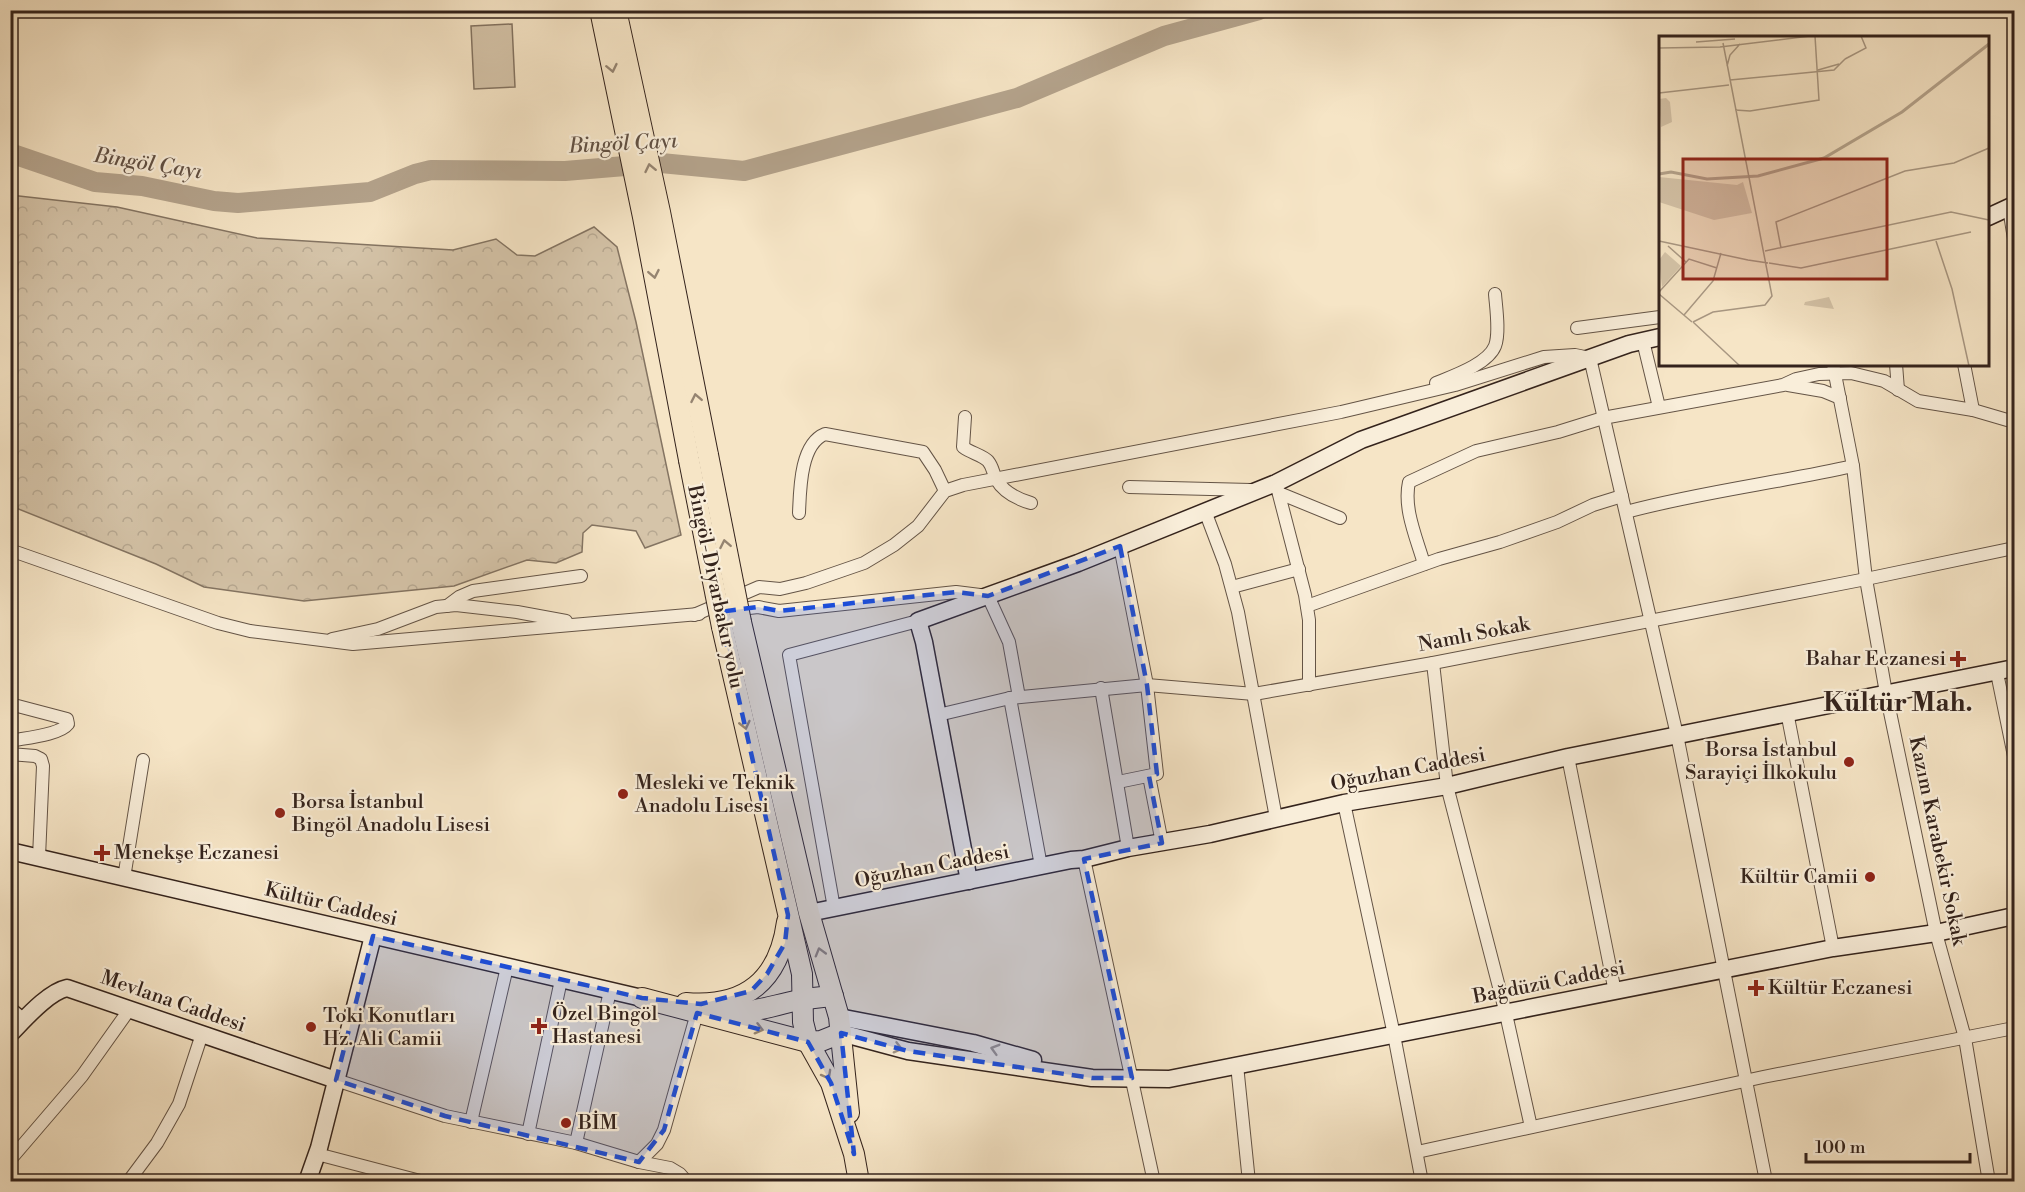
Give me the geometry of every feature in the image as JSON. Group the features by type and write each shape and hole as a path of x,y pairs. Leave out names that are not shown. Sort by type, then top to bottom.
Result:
{"main road":[{"name":"Bingöl-Diyarbakır yolu","path":"600,10 633,128 652,214 788,915 802,974 803,1022 807,1042 831,1083 854,1154"},
{"name":"Bingöl-Diyarbakır yolu","path":"616,10 633,128"},
{"name":"Bingöl-Diyarbakır yolu","path":"732,624 840,1025 859,1182"},
{"path":"642,998 701,1004 739,997 752,991 767,974 784,943 788,915"},
{"path":"642,998 738,1012 761,1010 803,999 833,996"},
{"path":"642,998 807,1042 821,1041 840,1025"}],"street":[{"path":"1989,217 2012,206 2014,239"},
{"path":"1410,394 1462,372 1484,359 1495,346 1497,322 1495,294"},
{"path":"1577,328 1659,317"},
{"path":"1129,487 1256,490 1277,488 1361,440 1590,358 1659,337"},
{"path":"1643,341 1659,407"},
{"path":"694,615 759,587 780,589 806,583 864,563 894,545 918,526 945,491 963,485 1341,412 1455,385 1544,357 1575,355 1590,358"},
{"path":"1590,358 1677,735 1766,1181"},
{"path":"1896,366 1898,390"},
{"path":"1964,366 1973,410"},
{"path":"1783,385 1834,368 1884,381 1918,401 1973,410 2014,422"},
{"name":"Kazım Karabekir Sokak","path":"1834,368 1853,466 1866,579 1886,693 1936,933 1965,1038 1989,1182"},
{"path":"1424,564 1410,516 1407,490 1410,482 1476,451 1558,432 1603,418 1783,385 1803,386 1840,398"},
{"path":"965,417 963,447 985,458 991,464 997,480 1007,492 1017,499 1031,503"},
{"path":"799,513 804,464 811,444 825,434 923,452 945,491"},
{"path":"1626,512 1672,499 1790,480 1853,466"},
{"path":"1277,488 1340,518"},
{"path":"1277,488 1307,606 1309,685"},
{"path":"834,908 789,655 918,621 1120,546 1256,490"},
{"path":"1307,606 1424,564 1500,542 1557,522 1593,505 1622,496"},
{"path":"1205,511 1232,587 1238,612 1276,818"},
{"path":"1118,782 1157,774 1147,685 1120,546"},
{"name":"Namlı Sokak","path":"938,715 1015,698 1101,688 1147,685 1254,694 1433,663 2014,548"},
{"path":"10,550 218,623 250,631 353,644 694,615 758,607 779,611 956,592 988,596"},
{"path":"1232,587 1299,569"},
{"path":"447,606 473,591 581,576"},
{"path":"988,596 1009,642 1015,698 1041,866"},
{"path":"321,640 378,629 436,607 447,606 477,606 582,624"},
{"path":"918,621 924,642 969,881"},
{"path":"1433,663 1447,786 1506,1014 1531,1127"},
{"name":"Oğuzhan Caddesi","path":"810,913 1084,859 1128,848 1210,834 1344,803 1447,786 1568,757 2014,668"},
{"path":"1997,673 2014,756"},
{"path":"1101,688 1128,848"},
{"path":"10,704 59,715 67,719 68,724 65,728 52,732 10,741"},
{"path":"1787,712 1833,948"},
{"path":"10,754 35,756 40,759 43,766 39,857"},
{"path":"1568,757 1614,992"},
{"path":"124,878 143,760"},
{"path":"1149,776 1162,843"},
{"path":"1344,803 1394,1035 1422,1182"},
{"name":"Kültür Caddesi","path":"10,851 642,998"},
{"path":"1084,859 1154,1182"},
{"name":"Bağdüzü Caddesi","path":"840,1025 908,1051 1092,1078 1169,1079 1833,948 1936,933 2014,916"},
{"path":"307,1182 317,1154 373,936"},
{"path":"471,1122 507,967"},
{"path":"528,1134 561,980"},
{"name":"Mevlana Caddesi","path":"10,1034 16,1016 57,990 67,988 336,1080"},
{"path":"576,1143 610,991"},
{"path":"10,1160 82,1076 129,1010"},
{"path":"639,1162 657,1144 664,1130 697,1013"},
{"path":"1417,1152 1746,1081 2014,1028"},
{"path":"128,1182 157,1143 179,1104 202,1034"},
{"path":"1237,1065 1249,1182"},
{"path":"336,1080 445,1116 576,1143 639,1162 669,1168 680,1174 687,1182"},
{"path":"317,1154 424,1182"}],"highlighted area":[{"path":"1120,546 1147,685 1157,774 1149,776 1162,843 1084,859 1132,1078 1092,1078 908,1051 841,1033 854,1154 831,1083 808,1042 697,1013 664,1130 639,1162 445,1116 336,1080 373,936 642,998 701,1004 751,991 767,974 785,943 788,915 719,612 758,607 779,611 956,592 988,596"}],"green space":[{"path":"512,24 515,87 474,89 471,26"},
{"path":"10,195 117,207 257,238 453,250 496,239 517,255 535,256 594,227 617,247 636,322 681,535 645,548 636,531 592,525 583,533 582,552 556,563 527,560 454,586 304,601 204,587 156,564 11,506"}],"waterway":[{"name":"Bingöl Çayı","path":"10,153 95,182 142,186 214,201 238,203 370,192 431,170 565,171 661,163 744,171 1017,98 1164,36 1259,10"}],"place":[{"name":"Bahar Eczanesi","path":"1958,659"},
{"name":"Borsa İstanbul Sarayiçi İlkokulu","path":"1849,762"},
{"name":"Mesleki ve Teknik Anadolu Lisesi","path":"623,794"},
{"name":"Borsa İstanbul Bingöl Anadolu Lisesi","path":"280,813"},
{"name":"Menekşe Eczanesi","path":"102,853"},
{"name":"Kültür Camii","path":"1870,877"},
{"name":"Kültür Eczanesi","path":"1756,988"},
{"name":"Özel Bingöl Hastanesi","path":"539,1026"},
{"name":"Toki Konutları Hz. Ali Camii","path":"311,1027"},
{"name":"BİM","path":"566,1123"}],"district":[{"name":"Kültür Mah.","path":"1898,703"}]}
